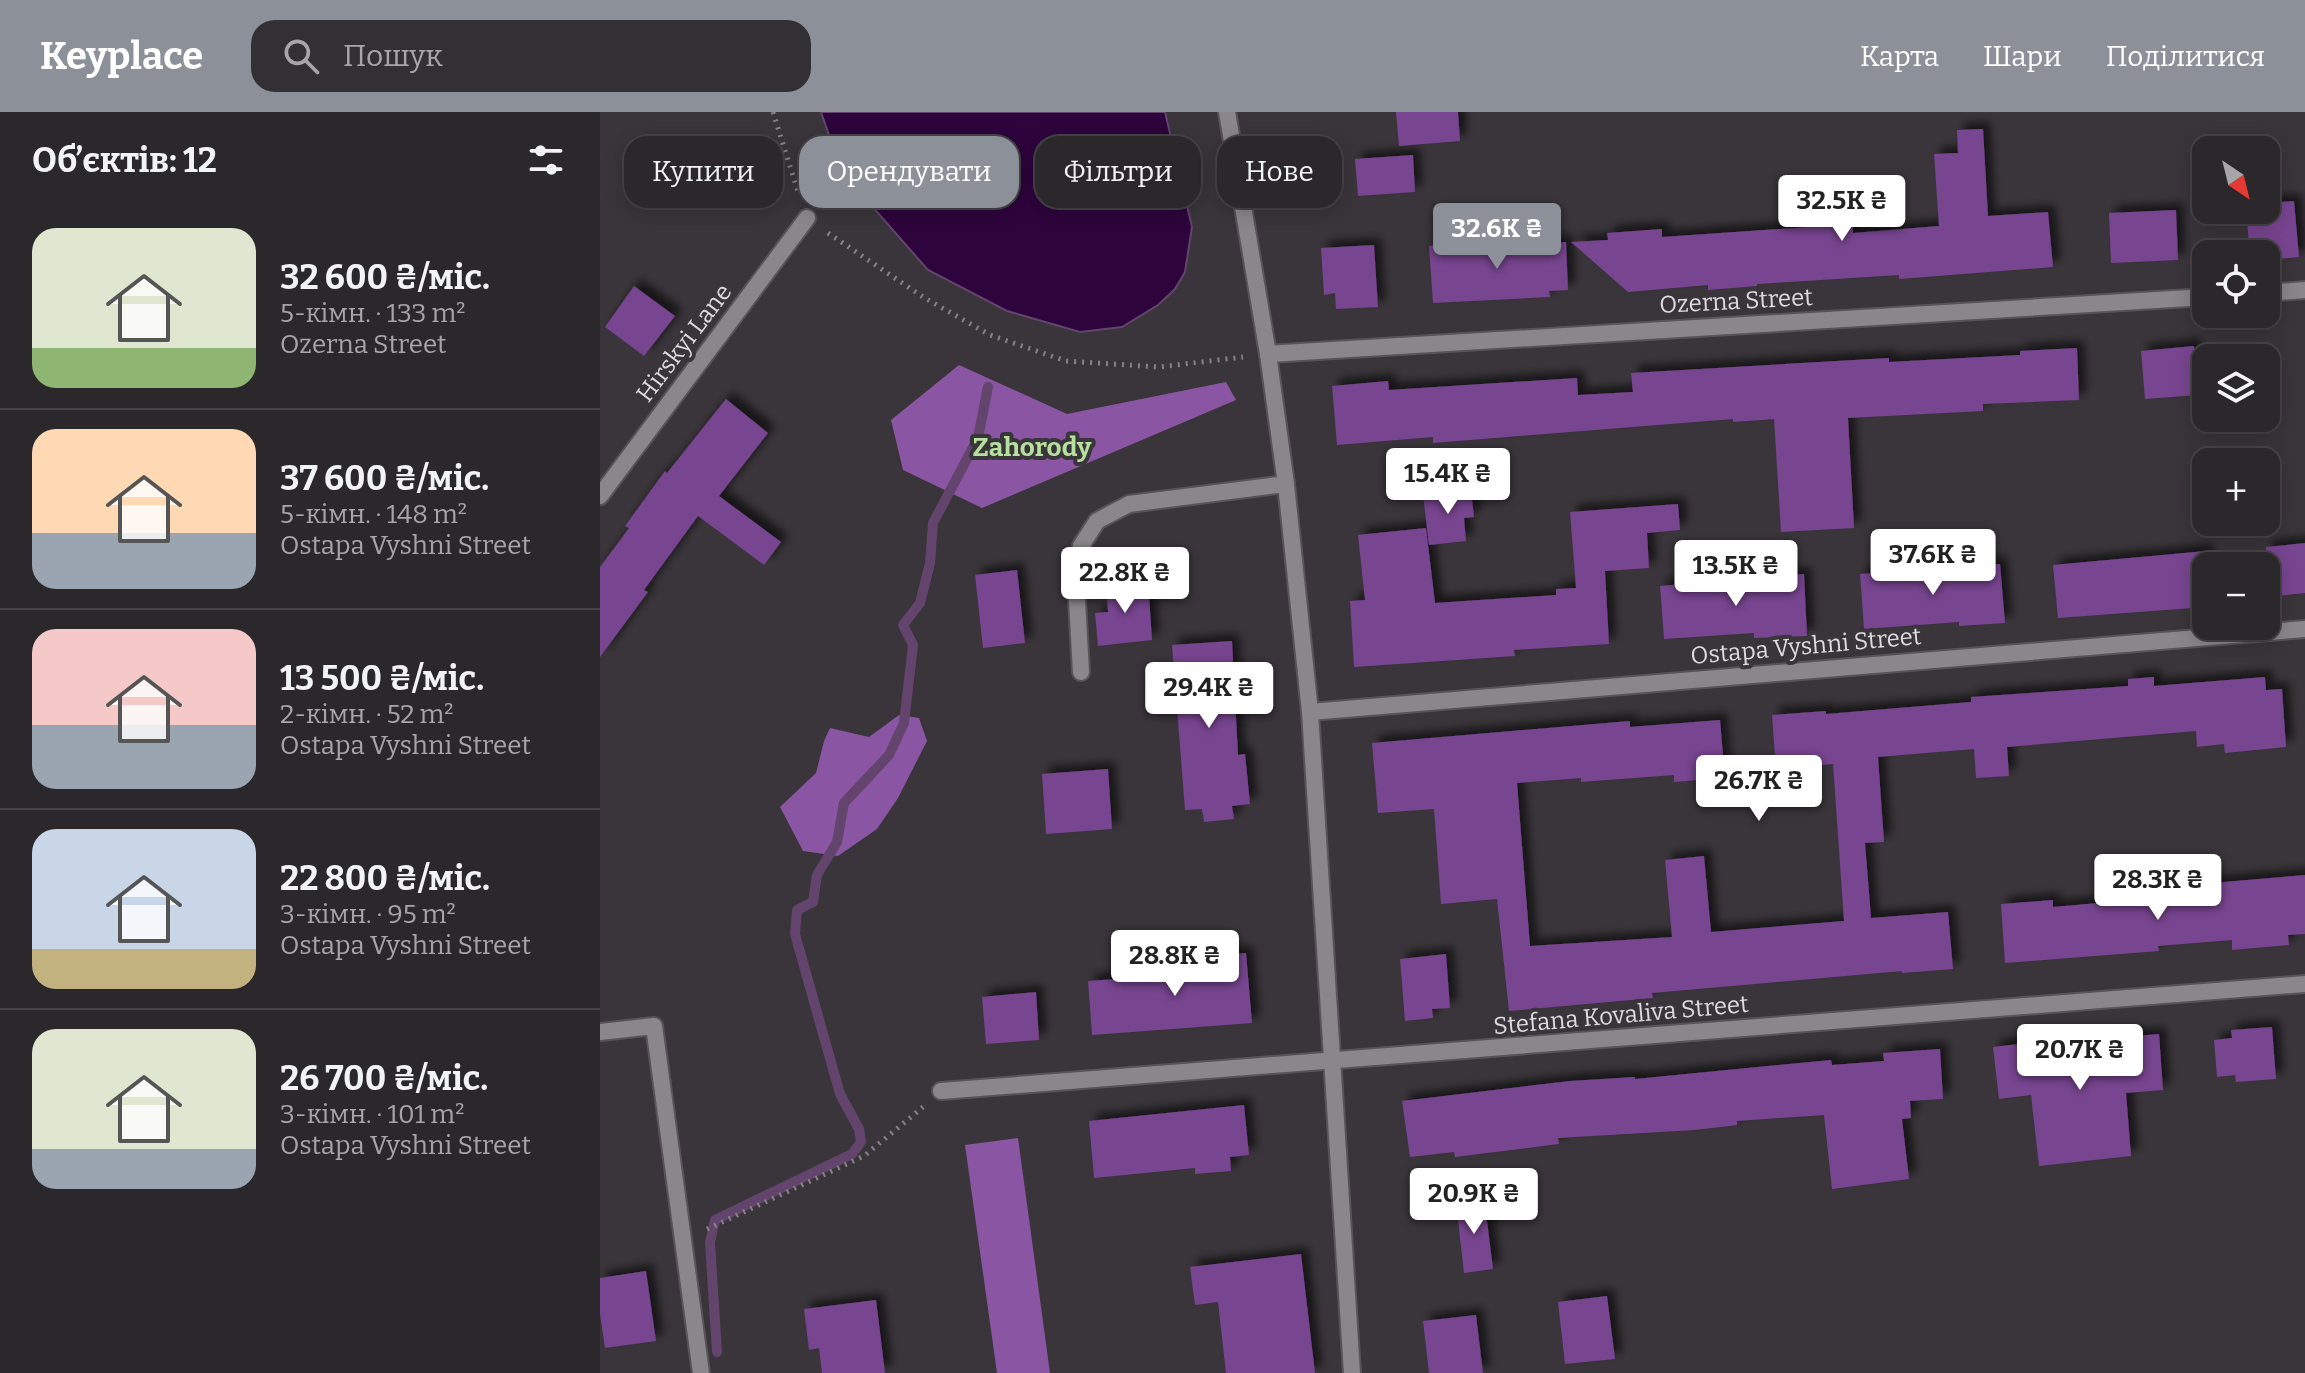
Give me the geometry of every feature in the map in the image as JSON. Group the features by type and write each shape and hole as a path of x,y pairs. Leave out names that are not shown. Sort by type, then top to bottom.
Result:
{"street":[{"path":"1227,112 1268,354 1286,484 1310,712 1352,1373"},
{"name":"Hirskyi Lane","path":"600,496 807,218"},
{"path":"2280,292 2305,290"},
{"name":"Ozerna Street","path":"1268,354 2192,298"},
{"path":"1081,672 1076,583 1081,546 1097,521 1129,504 1286,484"},
{"name":"Ostapa Vyshni Street","path":"1310,712 2305,629"},
{"name":"Stefana Kovaliva Street","path":"941,1091 2305,984"},
{"path":"600,1032 654,1026 701,1373"}],"path":[{"path":"773,112 807,218 923,297 990,335 1066,361 1159,367 1268,354"},
{"path":"682,1235 712,1227 864,1156 941,1091"}],"shaded area":[{"path":"821,112 1165,112 1171,136 1035,136 1035,208 1188,208 1192,227 1185,272 1175,289 1158,305 1122,327 1080,332 1007,311 928,270 874,208 1019,208 1019,136 829,135"},
{"path":"959,365 1067,414 1226,382 1236,400 982,508 903,470 891,420"},
{"path":"899,715 919,718 927,741 898,798 877,829 838,856 803,851 780,807 816,773 830,728 869,737"},
{"path":"1018,1138 1050,1373 997,1373 965,1145"}],"building":[{"path":"1396,112 1458,112 1460,141 1399,146"},
{"path":"1983,129 1988,216 2048,212 2053,267 1899,279 1899,275 1708,290 1708,285 1628,292 1571,242 1608,240 1607,233 1662,229 1662,237 1853,224 1853,233 1939,226 1934,154 1958,153 1957,130"},
{"path":"1413,155 1415,192 1358,196 1355,159"},
{"path":"2294,201 2299,257 2280,259 2280,240 2249,240 2247,224 2280,224 2280,202"},
{"path":"2176,210 2178,260 2111,263 2109,213"},
{"path":"1483,242 1483,246 1566,242 1568,290 1549,291 1550,297 1433,303 1429,246"},
{"path":"1374,245 1378,307 1336,309 1335,293 1324,295 1321,248"},
{"path":"634,286 675,316 644,356 605,327"},
{"path":"2192,346 2192,395 2145,399 2141,351"},
{"path":"2077,348 2079,400 1983,404 1983,411 1848,418 1854,528 1781,532 1774,419 1733,422 1733,419 1433,443 1433,437 1337,445 1332,386 1388,381 1389,390 1577,378 1578,395 1633,392 1631,373 1889,358 1889,362 2020,355 2020,351"},
{"path":"726,399 768,433 719,496 781,542 764,565 698,516 600,657 600,567 665,471 667,473"},
{"path":"1471,490 1474,517 1464,518 1466,541 1429,545 1423,495"},
{"path":"1678,504 1680,530 1647,533 1649,568 1605,571 1609,644 1514,650 1515,656 1354,667 1350,601 1365,600 1358,535 1426,528 1435,603 1556,595 1556,589 1576,588 1570,512"},
{"path":"2305,543 2305,593 2280,596 2280,552 2266,552 2266,547"},
{"path":"2192,552 2192,608 2058,618 2053,565"},
{"path":"2000,564 2005,623 1959,626 1959,622 1864,629 1860,574"},
{"path":"1017,570 1025,643 983,648 975,575"},
{"path":"1804,574 1807,636 1754,638 1754,633 1664,639 1660,586"},
{"path":"1148,581 1152,640 1098,646 1095,613 1108,612 1106,585"},
{"path":"1232,641 1238,755 1245,754 1250,804 1232,806 1234,819 1204,822 1202,809 1185,810 1172,645"},
{"path":"2154,677 2154,686 2265,677 2266,690 2282,689 2286,747 2225,753 2224,744 2197,747 2196,731 2007,747 2009,776 1976,778 1974,749 1878,757 1884,842 1865,843 1871,918 1948,912 1953,969 1652,993 1653,998 1509,1011 1497,899 1441,904 1434,809 1378,813 1372,743 1630,721 1630,727 1720,720 1725,778 1674,782 1674,775 1517,783 1530,946 1672,937 1665,860 1704,856 1711,932 1844,921 1833,764 1776,769 1772,715 1826,711 1826,714 1971,702 1971,697 2128,686 2128,679"},
{"path":"1108,769 1112,829 1046,834 1042,774"},
{"path":"2305,875 2305,934 2288,935 2289,945 2232,950 2232,940 2158,946 2159,951 2005,963 2001,904 2053,900 2053,907 2201,894 2200,884"},
{"path":"1246,953 1252,1023 1092,1035 1088,981 1189,974 1188,957"},
{"path":"1446,954 1450,1008 1432,1009 1433,1018 1405,1021 1400,959"},
{"path":"1036,992 1039,1040 986,1044 982,997"},
{"path":"2272,1027 2276,1079 2236,1082 2235,1075 2217,1077 2214,1040 2232,1038 2231,1030"},
{"path":"2159,1034 2163,1090 2126,1093 2131,1156 2039,1166 2031,1095 1999,1099 1993,1047"},
{"path":"1940,1049 1943,1099 1910,1101 1911,1118 1902,1119 1909,1179 1832,1189 1824,1115 1737,1121 1737,1125 1695,1130 1558,1138 1559,1144 1455,1157 1454,1152 1410,1157 1402,1101 1570,1081 1635,1079 1831,1060 1832,1065 1884,1061 1883,1053"},
{"path":"1244,1105 1249,1155 1230,1157 1231,1171 1195,1174 1195,1168 1094,1178 1089,1121"},
{"path":"1484,1197 1493,1269 1464,1273 1456,1203"},
{"path":"1301,1254 1315,1373 1226,1373 1218,1302 1195,1305 1190,1267"},
{"path":"646,1271 656,1341 605,1348 600,1314 600,1278"},
{"path":"1607,1296 1615,1359 1565,1364 1558,1302"},
{"path":"876,1300 885,1373 822,1373 819,1348 809,1350 804,1309"},
{"path":"1476,1315 1483,1373 1429,1373 1423,1321"}],"waterway":[{"path":"717,1352 710,1242 715,1220 852,1154 861,1142 859,1129 840,1094 795,934 797,910 813,902 817,875 837,842 844,803 889,755 904,723 913,645 903,625 920,603 930,563 933,523 978,438 988,387"}],"district":[{"name":"Zahorody","path":"1032,447"}]}
